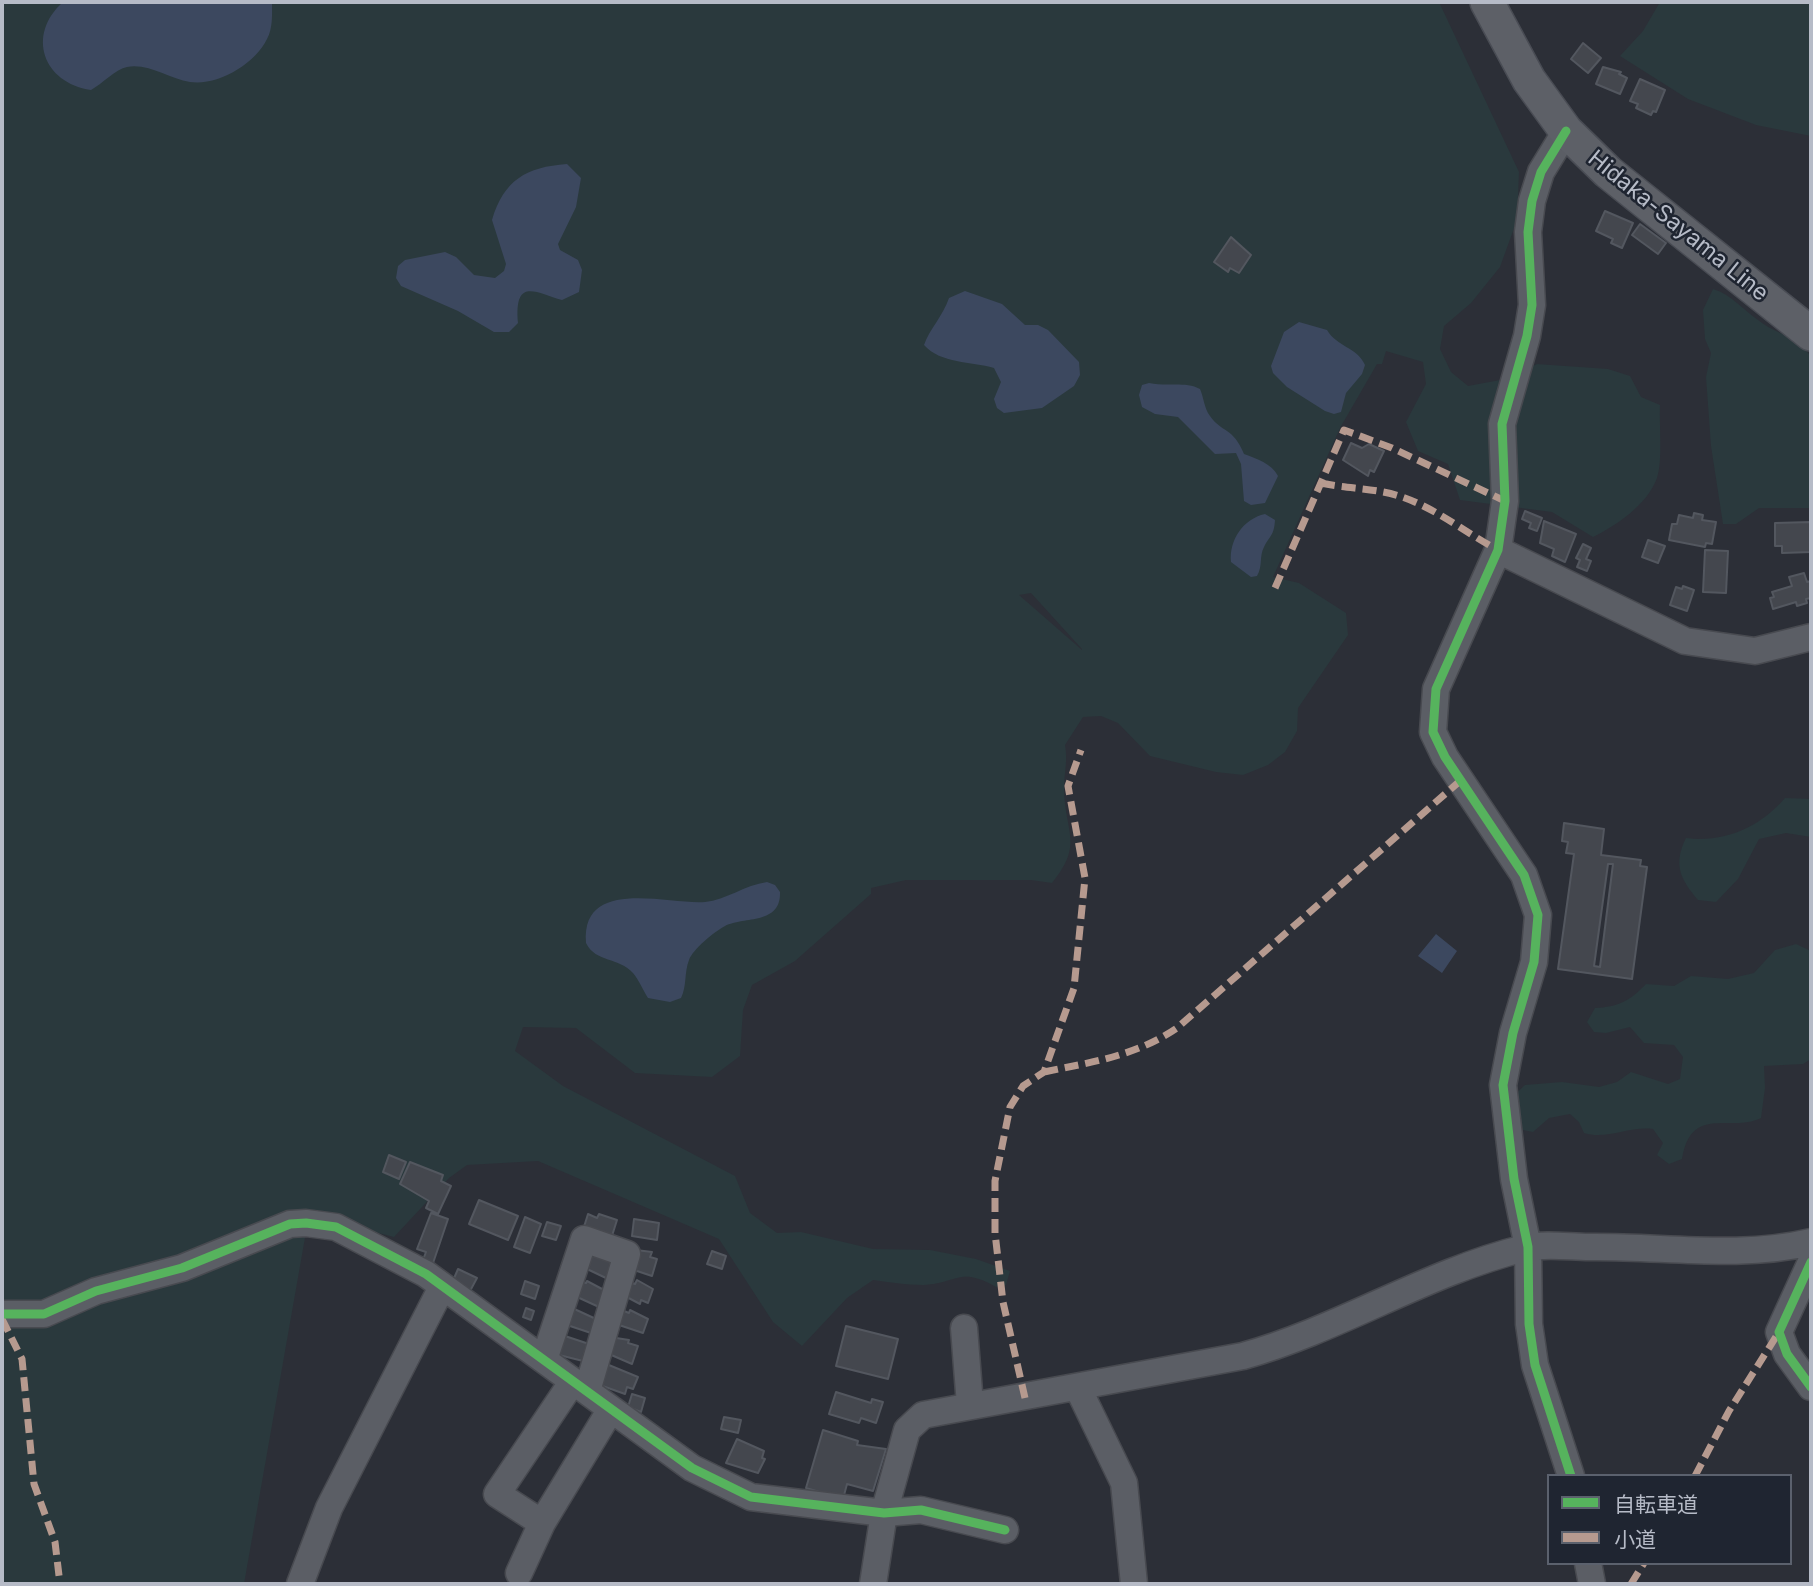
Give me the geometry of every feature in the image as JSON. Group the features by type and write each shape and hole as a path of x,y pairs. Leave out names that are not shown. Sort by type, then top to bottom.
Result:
{"main road":[{"name":"Hidaka-Sayama Line","path":"1488,2 1529,80 1566,131 1618,180 1811,334"}],"street":[{"path":"1566,131 1541,172 1532,201 1528,232 1532,305 1527,336 1502,424 1505,501 1498,550 1436,689 1433,732 1445,757 1524,875 1538,915 1534,962 1513,1033 1503,1085 1514,1179 1528,1247 1529,1324 1535,1365 1570,1474"},
{"path":"1498,550 1685,641 1755,651 1811,637"},
{"path":"2,1314 25,1317 44,1314 96,1291 183,1268 274,1229 306,1223 349,1232 426,1274 692,1468 751,1497 797,1505 884,1513 921,1510 1005,1530"},
{"path":"542,1523 497,1494 580,1386 628,1254 584,1239 544,1360"},
{"path":"873,1584 884,1513 906,1430 923,1415 1078,1388 1281,1346 1466,1267 1528,1247 1735,1251 1778,1250 1811,1242"},
{"path":"1811,1262 1779,1332 1787,1354 1811,1387"},
{"path":"300,1584 329,1508 442,1287"},
{"path":"964,1328 970,1405"},
{"path":"1078,1388 1124,1483 1134,1584"},
{"path":"519,1573 542,1523 611,1409"},
{"path":"1588,1565 1592,1584"}],"shaded area":[{"path":"2,2 1439,2 1519,172 1517,220 1500,267 1471,303 1444,326 1440,349 1451,372 1468,386 1511,378 1537,364 1608,369 1630,376 1641,397 1660,405 1659,471 1652,488 1639,505 1612,527 1593,537 1552,512 1460,500 1448,464 1418,451 1406,422 1426,384 1423,362 1386,351 1382,364 1377,364 1340,428 1273,577 1299,583 1346,613 1348,635 1298,708 1297,731 1285,752 1268,765 1243,775 1216,772 1150,756 1118,723 1101,716 1083,717 1065,745 1064,789 1070,848 1062,870 1052,883 1031,880 906,880 871,888 871,894 795,961 752,985 743,1010 740,1056 712,1077 635,1073 576,1028 523,1027 515,1051 563,1086 735,1176 750,1213 777,1233 801,1232 873,1249 930,1250 976,1259 1010,1271 1006,1285 996,1287 966,1277 923,1285 873,1280 847,1298 802,1346 773,1322 719,1239 538,1161 467,1165 449,1178 394,1237 309,1215 244,1584 2,1584","holes":["1031,593 1082,650 1019,595"]},
{"path":"1660,2 1811,2 1811,136 1756,125 1688,99 1620,56 1643,31"},
{"path":"1713,289 1765,325 1793,339 1811,357 1811,508 1759,508 1736,524 1723,524 1711,446 1706,377 1711,353 1705,339 1703,310"},
{"path":"1785,798 1811,799 1811,837 1786,833 1759,839 1738,879 1716,902 1698,900 1680,871 1680,856 1686,838 1714,838 1741,831 1764,817"},
{"path":"1796,944 1811,951 1811,1059 1803,1064 1764,1066 1765,1088 1761,1118 1749,1122 1703,1126 1694,1132 1687,1142 1682,1159 1669,1164 1657,1155 1663,1143 1653,1129 1593,1135 1584,1133 1579,1122 1570,1114 1549,1118 1533,1132 1513,1128 1509,1100 1525,1085 1562,1082 1599,1087 1617,1082 1631,1072 1668,1084 1680,1079 1683,1057 1674,1045 1644,1043 1630,1027 1606,1033 1594,1032 1587,1022 1595,1008 1623,1002 1646,984 1674,986 1691,976 1728,979 1754,973 1775,950"}],"water":[{"path":"63,2 272,2 272,21 269,35 254,57 224,77 190,82 135,66 118,71 91,90 74,86 61,78 51,68 45,56 45,29"},
{"path":"567,164 581,178 576,207 558,244 560,250 578,260 582,270 579,292 562,300 535,292 523,293 519,299 518,323 509,332 494,332 458,311 401,286 396,278 398,266 405,260 445,252 456,257 474,275 495,278 504,271 506,264 492,220 503,195 510,185 528,172"},
{"path":"965,291 1002,304 1025,325 1038,325 1048,330 1079,362 1080,375 1074,386 1042,408 1004,413 997,408 994,399 1001,382 994,368 948,359 924,345 949,298"},
{"path":"1299,322 1327,330 1336,340 1357,354 1365,365 1362,374 1346,393 1341,412 1334,414 1325,411 1287,387 1273,373 1271,366 1284,332"},
{"path":"1142,385 1188,385 1200,389 1206,410 1214,421 1236,439 1244,454 1268,465 1278,476 1265,503 1251,505 1244,501 1241,464 1236,453 1215,454 1178,417 1155,414 1142,407 1139,395"},
{"path":"1265,514 1275,520 1274,529 1263,550 1259,572 1257,576 1251,577 1231,562 1232,546 1244,526"},
{"path":"767,882 775,885 780,892 775,910 760,918 725,926 704,941 689,960 681,998 670,1002 648,998 627,968 596,954 586,943 588,922 597,909 612,901 630,898 705,902"},
{"path":"1436,934 1457,951 1442,973 1418,956"}],"building":[{"path":"1583,43 1601,58 1588,73 1571,59"},
{"path":"1603,67 1621,72 1619,74 1627,78 1620,94 1596,84"},
{"path":"1640,79 1665,90 1656,112 1653,111 1651,115 1636,108 1638,104 1630,101"},
{"path":"1605,211 1633,223 1622,248 1611,243 1613,239 1596,231"},
{"path":"1640,224 1666,243 1658,254 1632,235"},
{"path":"1231,237 1251,255 1239,273 1230,268 1228,272 1214,262"},
{"path":"1351,443 1362,448 1369,444 1384,451 1374,472 1370,470 1368,476 1343,460"},
{"path":"1525,511 1542,518 1537,531 1529,528 1531,523 1522,519"},
{"path":"1694,513 1703,515 1702,520 1716,522 1712,544 1706,543 1705,547 1669,540 1672,524 1677,524 1679,515 1693,518"},
{"path":"1544,521 1576,534 1565,562 1552,556 1554,549 1540,543"},
{"path":"1811,522 1811,552 1782,553 1782,546 1775,546 1775,523"},
{"path":"1648,540 1665,546 1658,563 1642,557"},
{"path":"1583,544 1591,548 1586,559 1591,561 1587,571 1577,567 1580,560 1576,558"},
{"path":"1705,550 1728,551 1726,593 1703,592"},
{"path":"1804,573 1807,582 1811,581 1811,598 1806,599 1807,603 1797,606 1796,602 1773,609 1770,598 1774,597 1772,592 1792,586 1789,577"},
{"path":"1683,586 1694,590 1687,611 1670,605 1676,587 1682,589"},
{"path":"1564,823 1604,829 1601,855 1641,860 1640,866 1647,867 1632,979 1558,969 1574,854 1566,853 1568,842 1562,841","holes":["1608,864 1613,864 1600,967 1594,966"]},
{"path":"389,1155 406,1162 399,1179 383,1172"},
{"path":"410,1162 443,1175 441,1181 451,1186 438,1214 426,1208 429,1201 400,1184"},
{"path":"479,1200 518,1216 508,1240 469,1224"},
{"path":"431,1213 448,1219 431,1269 421,1265 426,1252 417,1249"},
{"path":"588,1214 597,1218 599,1214 617,1220 611,1239 583,1230"},
{"path":"525,1217 541,1224 530,1253 514,1247"},
{"path":"634,1219 659,1223 657,1240 632,1236"},
{"path":"547,1222 561,1226 556,1240 542,1236"},
{"path":"636,1250 652,1252 650,1257 657,1259 652,1276 634,1270"},
{"path":"712,1251 726,1256 722,1269 707,1264"},
{"path":"590,1253 611,1260 608,1279 585,1268"},
{"path":"458,1269 477,1278 470,1291 452,1283"},
{"path":"637,1280 653,1289 648,1303 641,1300 640,1304 623,1295 628,1282 635,1284"},
{"path":"525,1281 539,1286 535,1299 521,1294"},
{"path":"587,1281 604,1290 599,1307 575,1296 579,1282"},
{"path":"570,1307 596,1319 591,1333 564,1324"},
{"path":"526,1308 534,1311 531,1320 523,1317"},
{"path":"630,1310 648,1319 643,1333 619,1325 624,1311 629,1313"},
{"path":"846,1326 898,1339 888,1379 836,1366"},
{"path":"565,1336 589,1344 583,1361 555,1354"},
{"path":"610,1337 629,1340 628,1343 638,1346 632,1364 609,1354"},
{"path":"604,1363 638,1377 633,1389 627,1387 625,1394 597,1384"},
{"path":"836,1392 871,1403 872,1399 883,1402 876,1423 861,1418 859,1423 829,1414"},
{"path":"632,1394 645,1398 641,1412 628,1407"},
{"path":"724,1417 741,1420 738,1433 721,1429"},
{"path":"823,1430 858,1441 857,1445 886,1449 873,1491 847,1484 843,1499 806,1488"},
{"path":"737,1439 764,1451 762,1458 765,1459 758,1473 726,1463"}],"marked path":[{"path":"1275,588 1344,430 1392,448 1505,501"},
{"path":"1321,483 1402,497 1439,515 1498,550"},
{"path":"1025,1398 1003,1302 995,1233 995,1181 1010,1107 1023,1086 1044,1072 1074,988 1085,878 1068,786 1081,750"},
{"path":"1044,1072 1130,1052 1177,1028 1460,781"},
{"path":"2,1319 22,1359 34,1484 55,1542 60,1584"},
{"path":"1696,1474 1729,1411 1779,1332"},
{"path":"1631,1584 1643,1565"}],"cycle path":[{"path":"1566,131 1541,172 1532,201 1528,232 1532,305 1527,336 1502,424 1505,501 1498,550 1436,689 1433,732 1445,757 1524,875 1538,915 1534,962 1513,1033 1503,1085 1514,1179 1528,1247 1529,1324 1535,1365 1570,1474"},
{"path":"2,1314 44,1314 96,1291 182,1268 290,1224 336,1227 426,1274 692,1468 751,1497 884,1513 921,1510 1005,1530"},
{"path":"1811,1262 1779,1332 1787,1354 1811,1387"}]}
